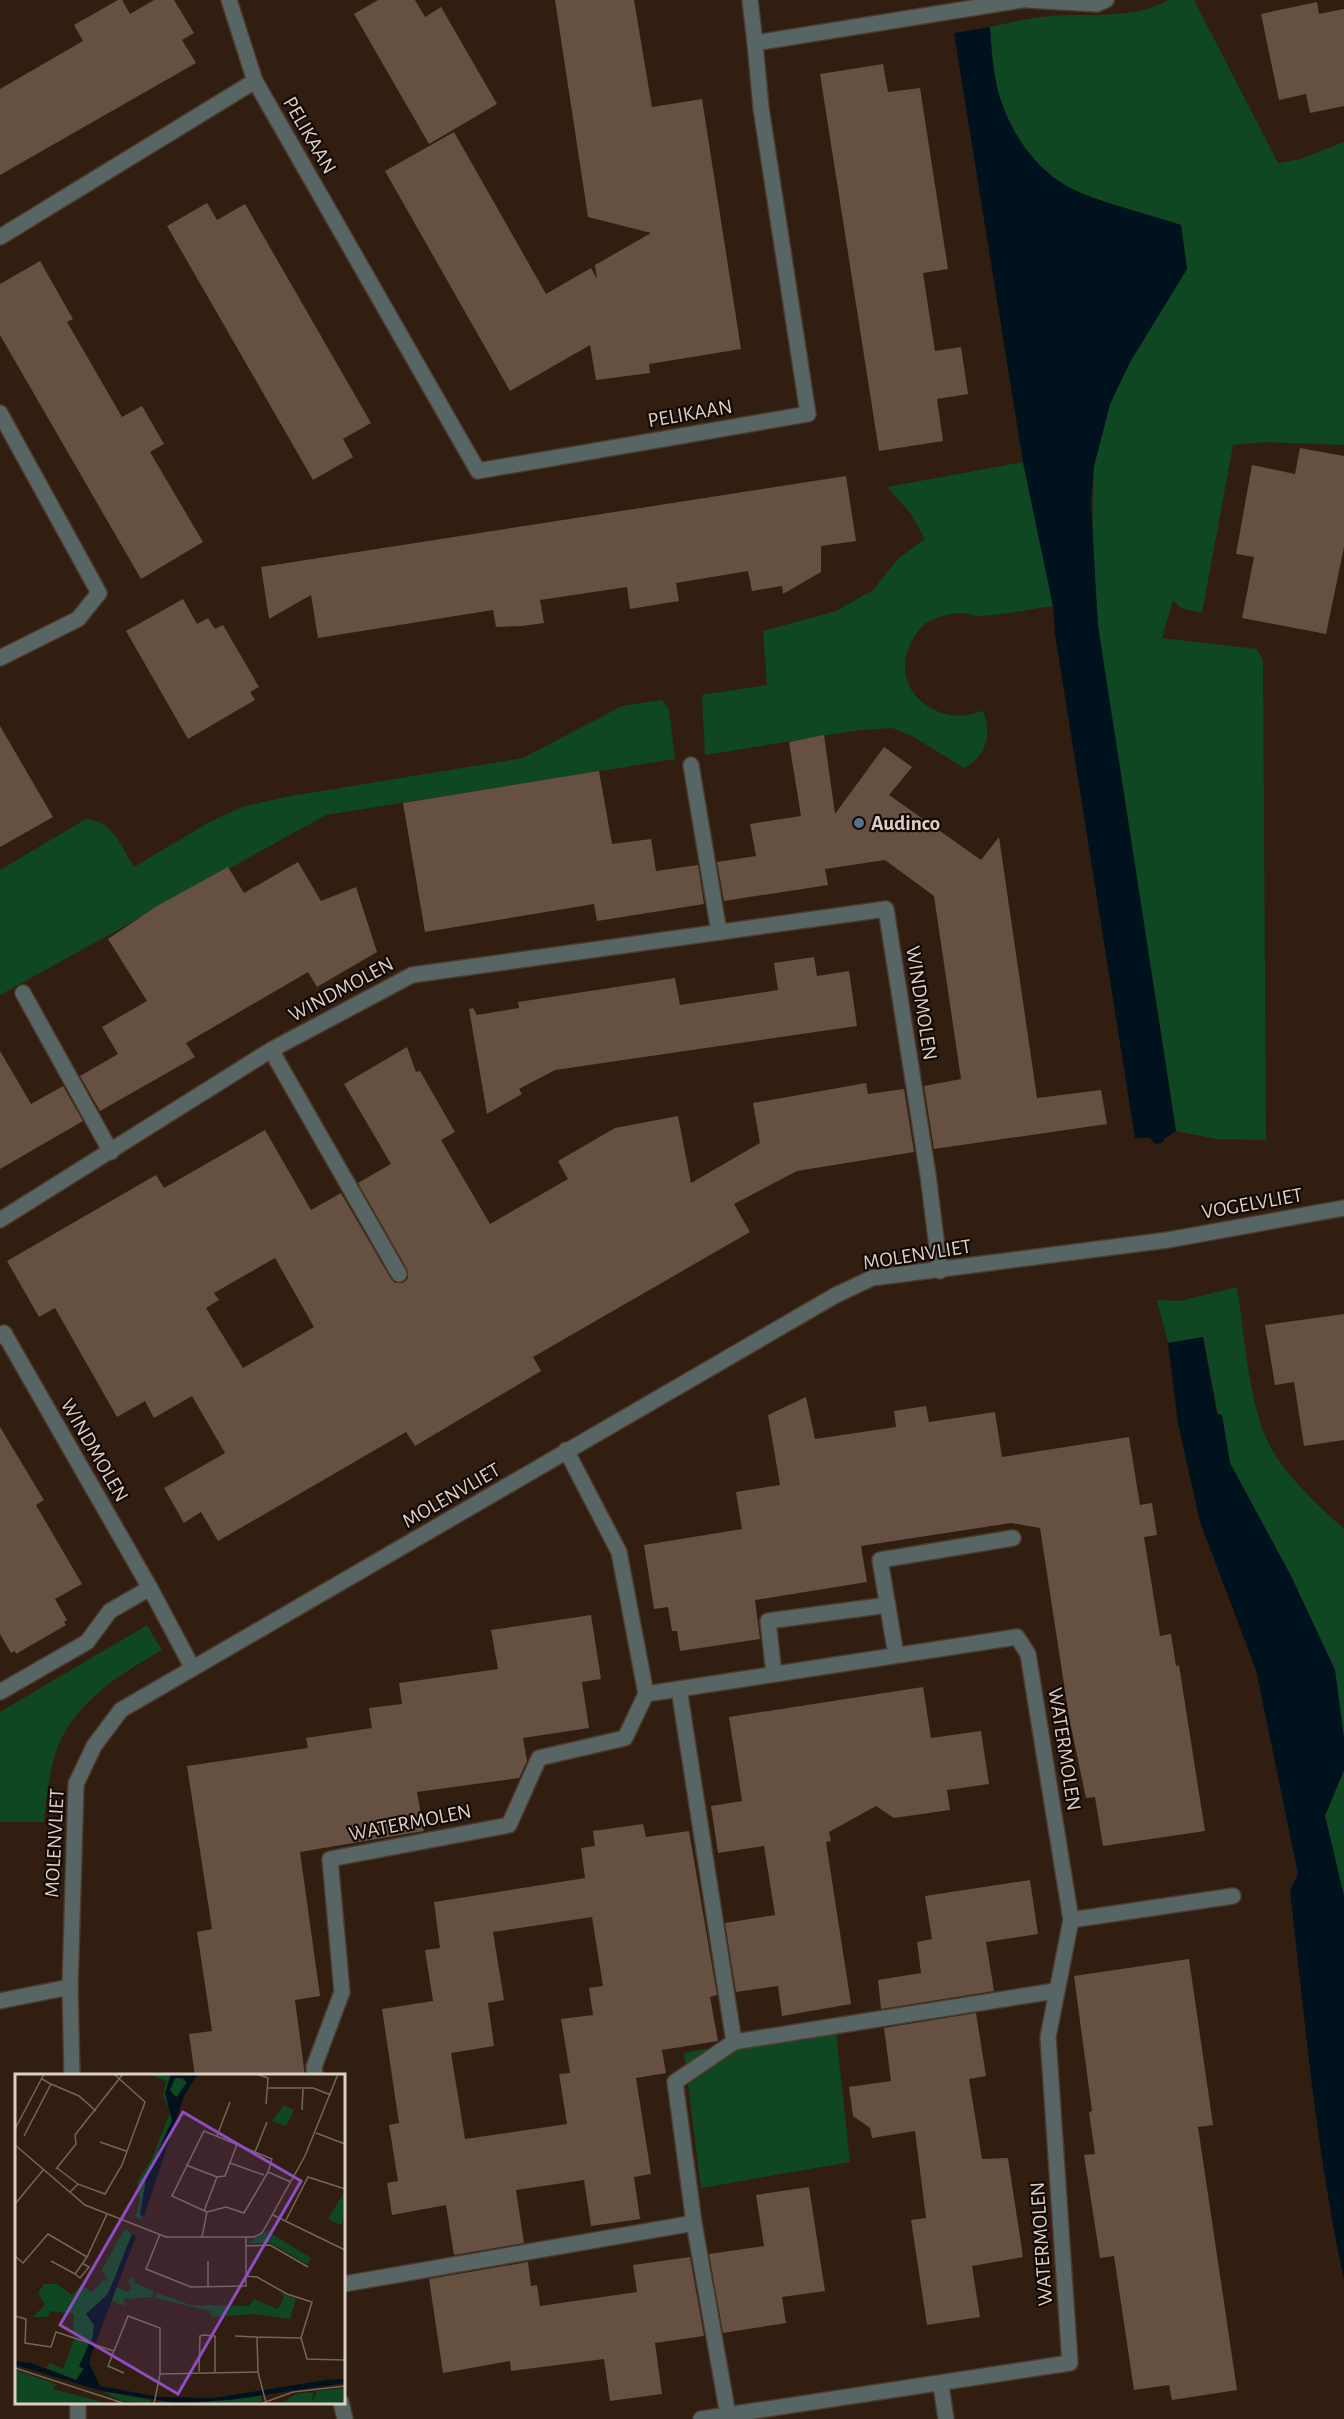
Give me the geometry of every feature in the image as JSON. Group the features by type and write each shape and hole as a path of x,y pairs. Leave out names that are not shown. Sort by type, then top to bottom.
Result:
{"street":[{"name":"PELIKAAN","path":"229,0 255,81 478,471 808,414 761,108 755,43"},
{"path":"750,0 755,43 1022,0"},
{"path":"1027,0 1097,4 1106,0"},
{"path":"0,237 255,81"},
{"path":"0,413 99,593 78,619 0,658"},
{"path":"691,765 718,932"},
{"name":"WINDMOLEN","path":"0,1221 271,1050 412,975 886,909 928,1175 940,1271"},
{"path":"23,993 111,1152"},
{"path":"271,1050 399,1274"},
{"name":"VOGELVLIET","path":"1168,1240 1344,1208"},
{"name":"MOLENVLIET","path":"72,2074 70,1987 76,1784 94,1746 121,1710 566,1450 836,1295 872,1278 1168,1240"},
{"name":"WINDMOLEN","path":"1,1332 150,1588 192,1667"},
{"path":"566,1450 619,1552 646,1694"},
{"path":"896,1655 880,1560 1013,1538"},
{"path":"0,1692 87,1642 110,1611 150,1588"},
{"path":"774,1674 768,1621 888,1605"},
{"name":"WATERMOLEN","path":"315,2074 314,2067 342,1992 330,1859 509,1826 539,1758 625,1738 646,1694 1017,1637 1028,1654 1071,1920 1055,1991 1048,2037 1070,2364 701,2419"},
{"path":"679,1689 734,2042"},
{"path":"1071,1920 1233,1896"},
{"path":"0,2001 70,1987"},
{"path":"728,2415 694,2223 675,2082 734,2042 1055,1991"},
{"path":"345,2284 694,2223"},
{"path":"941,2385 946,2419"},
{"path":"341,2404 345,2419"}],"green space":[{"path":"1168,0 1194,0 1278,163 1301,159 1344,142 1344,445 1265,442 1233,445 1202,613 1181,608 1173,600 1162,638 1257,649 1263,661 1266,1140 1216,1139 1176,1131 1098,626 1092,544 1094,466 1110,404 1130,362 1187,269 1181,225 1081,193 1064,185 1049,174 1024,146 1005,112 995,77 992,52 990,27 1049,16 1141,11"},
{"path":"1023,462 1053,606 978,616 962,613 941,616 927,622 917,632 906,655 907,681 922,702 946,714 964,716 983,711 987,727 986,743 972,763 964,768 912,736 892,728 859,730 705,755 702,695 767,685 763,631 836,611 873,590 899,558 925,539 911,514 887,487"},
{"path":"662,700 669,710 675,759 326,815 0,995 0,870 86,819 103,824 110,830 134,867 208,823 242,807 285,797 523,758 622,706"},
{"path":"1237,1287 1251,1386 1267,1440 1291,1477 1344,1529 1344,1738 1335,1670 1291,1576 1230,1463 1222,1415 1218,1414 1203,1337 1168,1343 1157,1300 1180,1301"},
{"path":"147,1625 162,1650 112,1682 83,1707 71,1722 54,1758 44,1822 0,1822 0,1712"},
{"path":"1344,1770 1344,1896 1325,1816"},
{"path":"835,2024 850,2162 701,2188 684,2053"}],"water":[{"path":"990,27 993,64 999,95 1014,130 1036,161 1064,185 1081,193 1181,225 1187,269 1130,362 1110,404 1094,466 1091,503 1098,626 1176,1131 1164,1139 1164,1142 1155,1144 1150,1138 1135,1138 1055,634 1053,606 1023,462 954,33"},
{"path":"1203,1337 1217,1414 1222,1415 1230,1463 1291,1576 1335,1670 1344,1738 1344,1770 1325,1816 1344,1896 1344,2279 1326,2183 1306,2037 1290,1891 1298,1874 1256,1670 1200,1522 1178,1423 1168,1343"}],"building":[{"path":"118,0 122,0 130,14 154,0 174,0 194,33 182,40 196,63 0,175 0,89 83,41 74,25"},
{"path":"378,0 415,0 425,17 441,7 497,104 429,144 354,14"},
{"path":"555,0 634,0 652,107 702,99 741,349 649,364 650,373 596,380 590,345 510,391 385,171 454,132 546,294 591,268 597,279 595,265 651,233 588,217"},
{"path":"1317,2 1319,14 1344,9 1344,106 1310,113 1306,94 1279,100 1261,14"},
{"path":"883,64 888,92 920,88 948,269 923,273 935,351 961,347 968,394 937,399 943,441 879,451 820,74"},
{"path":"207,203 217,220 245,204 371,423 343,439 353,457 313,480 167,226"},
{"path":"40,261 73,319 67,322 122,417 142,406 164,444 150,452 203,542 141,579 0,335 0,284"},
{"path":"1300,448 1344,456 1344,547 1326,634 1242,618 1254,557 1236,554 1252,465 1295,474"},
{"path":"846,476 856,541 821,546 821,572 783,594 782,586 752,591 748,571 676,583 679,601 630,609 627,587 540,600 544,623 522,626 496,627 493,610 318,638 311,595 269,619 261,567"},
{"path":"183,599 197,624 208,618 215,629 223,625 259,687 250,692 255,700 188,739 126,631"},
{"path":"0,726 53,817 0,847"},
{"path":"824,735 835,814 884,747 912,767 889,795 981,860 999,837 1037,1098 1101,1090 1107,1124 934,1149 924,1086 961,1079 934,896 885,860 825,869 828,885 724,901 717,862 756,856 750,824 801,816 789,742"},
{"path":"599,771 612,844 651,839 656,871 698,865 704,904 597,921 594,904 425,932 403,803"},
{"path":"298,862 321,901 356,887 377,952 317,987 308,972 186,1043 195,1057 100,1111 80,1076 118,1054 102,1027 147,1001 108,939 157,906 228,867 244,893"},
{"path":"814,957 817,976 849,971 857,1026 555,1070 519,1089 522,1094 487,1114 469,1009 473,1008 477,1015 519,1008 518,1002 675,978 680,1005 778,990 774,963"},
{"path":"407,1047 416,1072 420,1071 455,1132 441,1140 490,1224 568,1179 558,1161 615,1128 678,1116 691,1183 760,1143 753,1103 866,1083 868,1094 904,1089 914,1152 797,1171 734,1204 750,1232 533,1357 541,1371 415,1446 406,1432 218,1541 201,1512 184,1523 164,1488 225,1453 192,1396 154,1418 145,1401 117,1417 55,1308 39,1317 7,1261 156,1175 164,1188 265,1130 311,1210 341,1193 391,1279 395,1283 403,1283 408,1278 407,1269 358,1183 391,1164 344,1084","holes":["275,1258 314,1327 243,1368 206,1308 219,1300 214,1293"]},
{"path":"0,1051 31,1104 63,1086 83,1121 0,1169"},
{"path":"1344,1314 1344,1440 1304,1446 1294,1382 1275,1385 1265,1325"},
{"path":"806,1397 815,1439 896,1427 894,1411 926,1406 929,1422 995,1412 1002,1457 1129,1437 1140,1505 1152,1503 1157,1535 1144,1537 1160,1636 1171,1634 1176,1666 1179,1665 1205,1831 1103,1846 1095,1797 1086,1798 1069,1717 1040,1528 1011,1523 861,1546 867,1582 755,1600 760,1639 680,1651 677,1631 672,1631 668,1607 654,1609 644,1545 742,1529 736,1492 780,1485 768,1415"},
{"path":"0,1427 44,1500 36,1505 82,1584 55,1599 67,1620 64,1622 66,1625 16,1654 15,1651 11,1653 0,1634"},
{"path":"591,1615 601,1679 582,1682 589,1728 523,1738 527,1761 519,1778 417,1792 424,1831 300,1852 320,1996 295,2000 305,2074 195,2074 189,2034 212,2031 197,1932 212,1929 187,1766 308,1748 306,1738 372,1728 369,1708 402,1704 399,1683 498,1669 491,1630"},
{"path":"923,1687 931,1738 981,1731 989,1784 947,1790 950,1810 894,1818 876,1806 829,1832 831,1841 826,1842 851,2004 782,2016 778,1986 736,1992 725,1923 775,1915 764,1846 718,1853 711,1806 742,1801 729,1717"},
{"path":"643,1824 646,1837 689,1831 717,1995 710,1997 718,2041 662,2050 666,2073 636,2078 651,2174 634,2177 640,2219 591,2226 584,2180 516,2190 524,2243 454,2255 446,2205 392,2215 387,2183 398,2181 389,2125 399,2123 382,2009 433,2001 425,1950 440,1948 434,1902 585,1878 581,1848 595,1846 593,1831","holes":["592,1917 603,1986 589,1988 593,2015 561,2019 570,2073 559,2074 567,2124 465,2139 451,2053 494,2046 488,2003 504,2000 493,1932"]},
{"path":"1030,1880 1038,1934 986,1942 994,1991 881,2009 878,1980 921,1973 917,1942 932,1939 925,1896"},
{"path":"1189,1959 1213,2125 1198,2127 1237,2390 1172,2400 1169,2385 1134,2390 1114,2256 1100,2258 1084,2155 1095,2154 1089,2112 1092,2111 1074,1976"},
{"path":"976,2013 986,2076 969,2079 982,2159 1008,2158 1023,2257 972,2266 980,2317 927,2325 911,2220 926,2218 915,2131 872,2138 870,2128 853,2116 849,2087 891,2081 884,2028"},
{"path":"809,2187 825,2291 782,2297 786,2323 723,2333 709,2254 764,2246 756,2195"},
{"path":"690,2257 704,2336 655,2343 662,2394 610,2401 604,2359 511,2371 510,2361 443,2373 429,2279 528,2262 531,2286 537,2285 540,2306 637,2292 633,2265"}],"place":[{"name":"Audinco","path":"859,823"}]}
